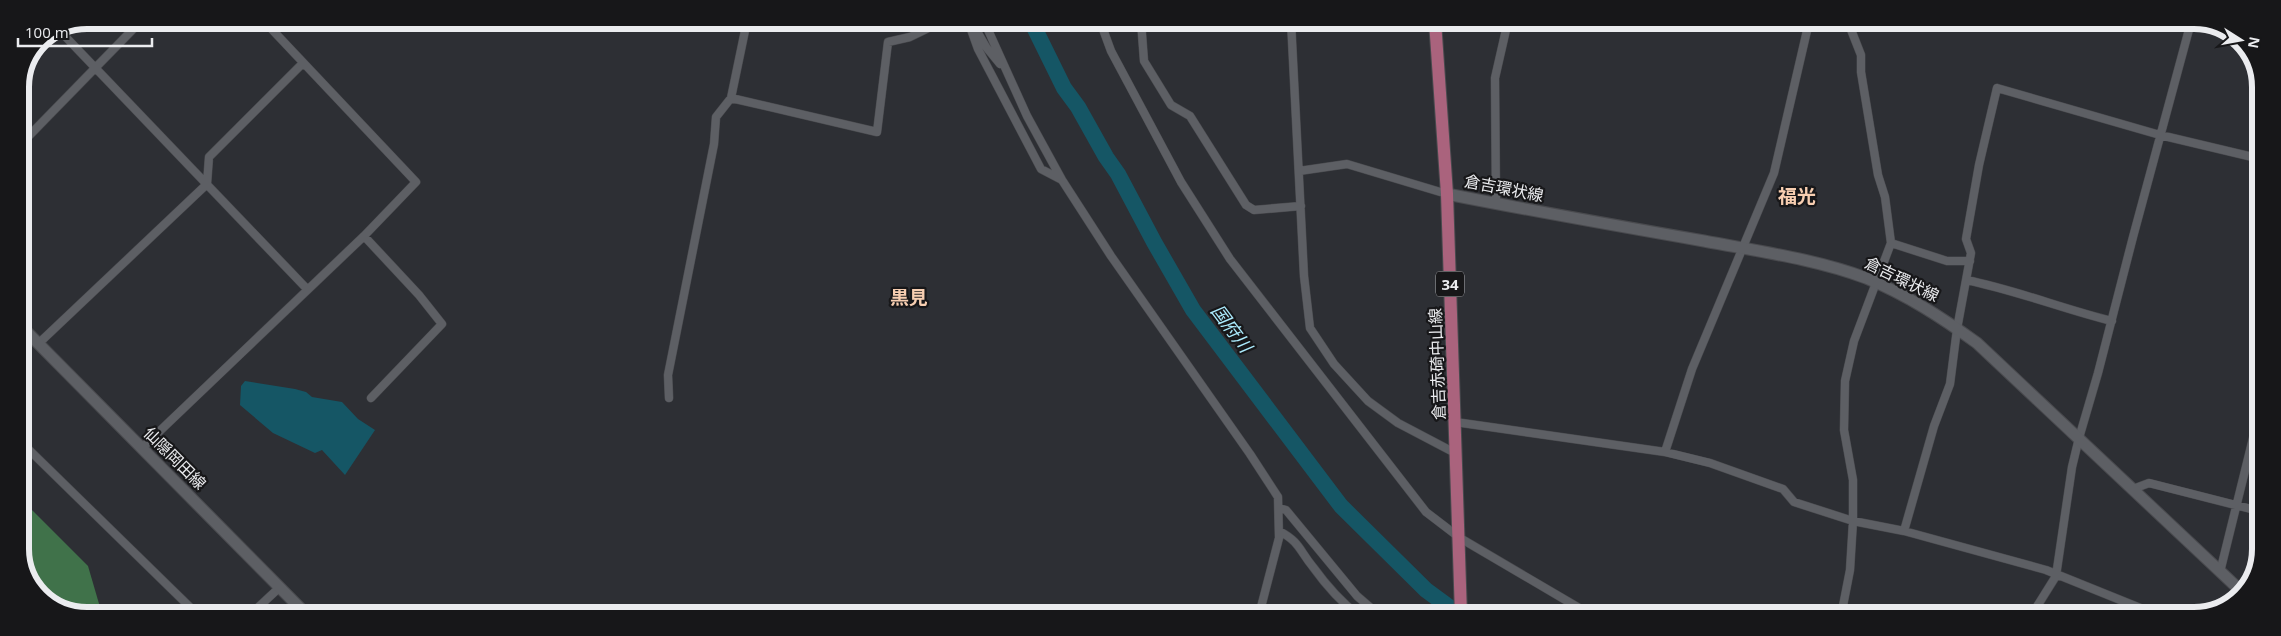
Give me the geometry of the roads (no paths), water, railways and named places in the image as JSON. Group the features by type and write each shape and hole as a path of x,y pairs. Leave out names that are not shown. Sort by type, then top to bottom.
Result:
{"main road":[{"name":"倉吉赤碕中山線","path":"1437,29 1447,194 1461,607"},
{"name":"倉吉環状線","path":"1447,194 1743,249 1852,273 1912,300 1947,320 1977,343 2238,588"},
{"name":"仙隠岡田線","path":"29,334 299,607"}],"street":[{"path":"29,136 134,29"},
{"path":"142,448 364,236 416,182 270,29"},
{"path":"669,398 668,375 714,144 716,117 730,98 744,29"},
{"path":"730,98 877,132 888,42 910,37 926,29"},
{"path":"971,29 978,50 1041,169 1062,180"},
{"path":"974,29 986,47 1004,66"},
{"path":"988,29 1027,116 1062,180 1111,256 1278,497 1279,531 1262,607"},
{"path":"1103,29 1111,51 1181,182 1230,259 1426,512 1460,542 1577,607"},
{"path":"1142,29 1144,60 1171,104 1190,116 1246,205 1254,210 1301,206"},
{"path":"1291,29 1308,321 1310,328 1324,350 1368,401 1398,423 1457,454"},
{"path":"1496,203 1495,78 1506,29"},
{"path":"1665,452 1692,369 1774,174 1807,29"},
{"path":"1843,607 1850,570 1853,520 1853,480 1844,430 1845,380 1854,341 1891,243 1885,197 1878,175 1873,147 1861,55 1851,29"},
{"path":"2037,607 2056,576 2072,467 2079,438 2189,29"},
{"path":"63,34 307,289"},
{"path":"38,344 207,184 209,157 302,64"},
{"path":"1904,531 1934,426 1950,384 1971,253 1966,239 1979,165 1997,88 2160,134 2252,157"},
{"path":"1299,171 1347,164 1447,194"},
{"path":"364,236 419,294 442,324 371,398"},
{"path":"1891,243 1947,261 1970,262"},
{"path":"1966,280 1989,285 2082,314 2112,320"},
{"path":"1456,422 1665,452 1710,463 1783,489 1794,502 1853,520 1904,531 2046,570 2056,576 2137,607"},
{"path":"2220,572 2252,445"},
{"path":"29,450 190,607"},
{"path":"2133,489 2149,483 2252,509"},
{"path":"1279,508 1286,510 1356,596 1369,607"},
{"path":"1279,531 1295,539 1312,567 1347,607"},
{"path":"259,607 280,587"}],"water":[{"path":"245,381 295,389 306,392 312,397 342,402 358,419 375,430 345,475 322,450 315,453 273,433 240,405 241,386"}],"waterway":[{"name":"国府川","path":"1035,29 1064,88 1078,107 1106,157 1118,174 1193,310 1341,506 1426,590 1449,607"}],"district":[{"name":"福光","path":"1797,196"},
{"name":"黒見","path":"909,297"}]}
